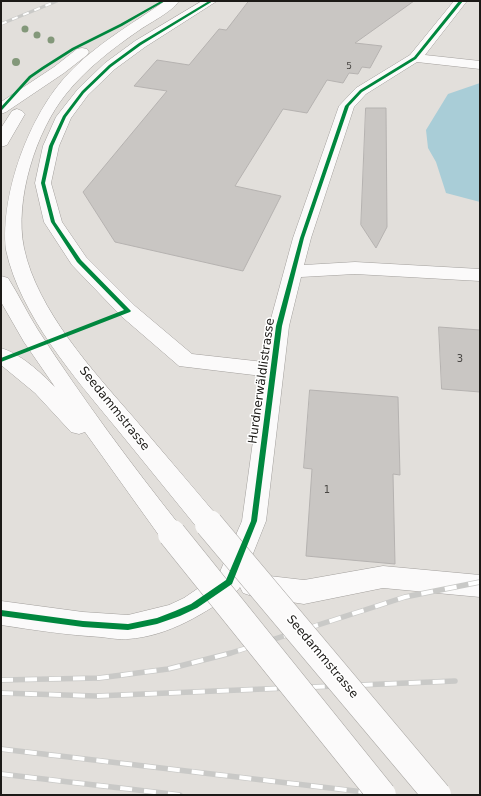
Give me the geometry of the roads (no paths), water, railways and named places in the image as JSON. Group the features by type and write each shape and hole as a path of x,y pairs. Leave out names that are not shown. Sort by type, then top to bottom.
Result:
{"main road":[{"path":"1,109 59,70 121,25 163,1"},
{"name":"Seedammstrasse","path":"173,1 114,40 91,59 73,77 51,104 32,139 20,170 14,211 15,252 33,296 64,346 92,384 437,795"},
{"path":"211,1 134,48 110,66 83,92 64,117 51,146 43,183 53,222 78,261 128,311 186,361 274,370"},
{"name":"Hurdnerwäldlistrasse","path":"229,582 254,521 279,326 308,218 347,106 361,91 415,58 461,1"},
{"path":"415,58 480,65"},
{"path":"1,142 18,114 43,84 59,70"},
{"path":"293,272 355,268 480,276"},
{"path":"1,282 22,323 40,352 132,483 382,795"},
{"path":"1,355 28,374 49,393 132,483"},
{"path":"1,613 83,624 128,627 157,621 177,614 194,606 229,582 304,592 383,577 480,586"}],"water":[{"path":"480,83 480,202 446,193 436,162 428,148 426,130 448,94"}],"railway":[{"path":"1,24 57,1"},
{"path":"1,680 99,678 168,669 231,653 405,597 480,582"},
{"path":"1,693 96,696 455,681"},
{"path":"1,749 389,795"},
{"path":"1,774 180,795"}]}
